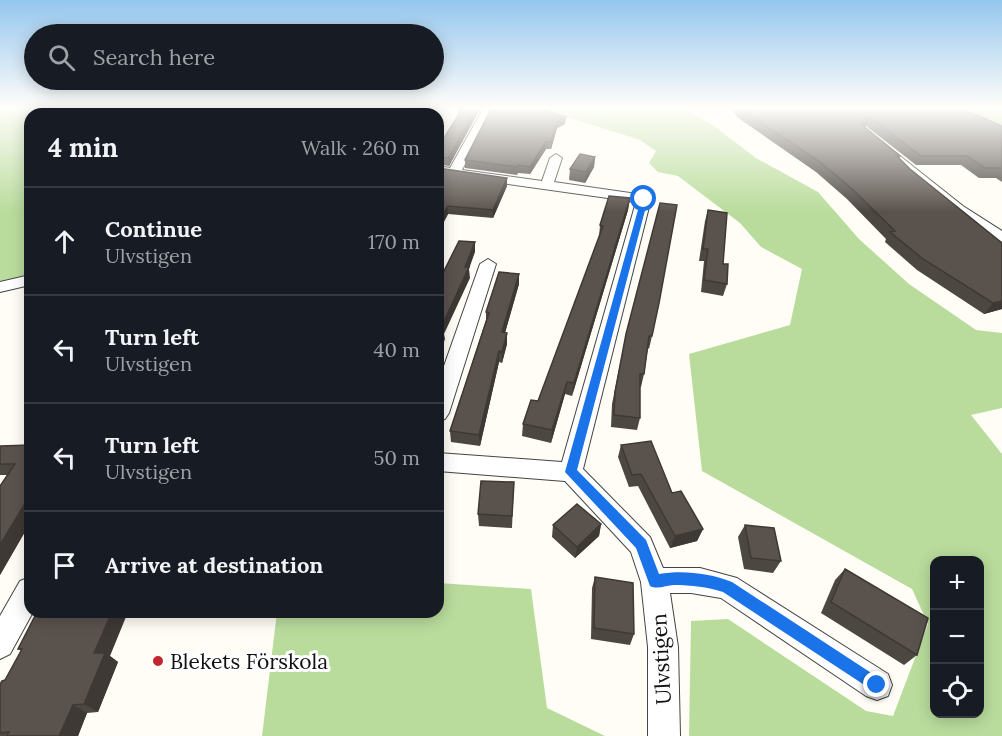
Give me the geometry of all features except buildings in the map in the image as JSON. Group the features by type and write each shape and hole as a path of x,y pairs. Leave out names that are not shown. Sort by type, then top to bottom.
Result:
{"street":[{"path":"454,171 469,143"},
{"path":"879,143 958,209 1002,238"},
{"path":"547,184 556,158"},
{"path":"444,171 644,199 571,472 444,462"},
{"path":"444,395 488,264"},
{"path":"0,287 24,281"},
{"name":"Ulvstigen","path":"571,472 641,545 655,582 663,647 664,736"},
{"path":"655,582 672,578 704,580 727,587 877,685"},
{"path":"2,636 24,600"}],"green space":[{"path":"0,143 24,143 24,276 0,283"},
{"path":"645,143 737,143 756,158 818,192 859,239 909,284 976,330 1002,333 1002,408 971,415 1002,454 1002,736 689,736 691,621 728,619 866,711 893,716 928,624 912,589 702,471 689,354 790,325 802,269 761,247 740,223 678,176 658,172 649,163 656,151"},
{"path":"444,583 531,589 547,708 605,736 262,736 276,618 444,618"}],"place":[{"name":"Blekets Förskola","path":"158,661"}],"route":[{"path":"644,199 571,472 641,545 655,582 672,578 704,580 727,587 877,685"}]}
